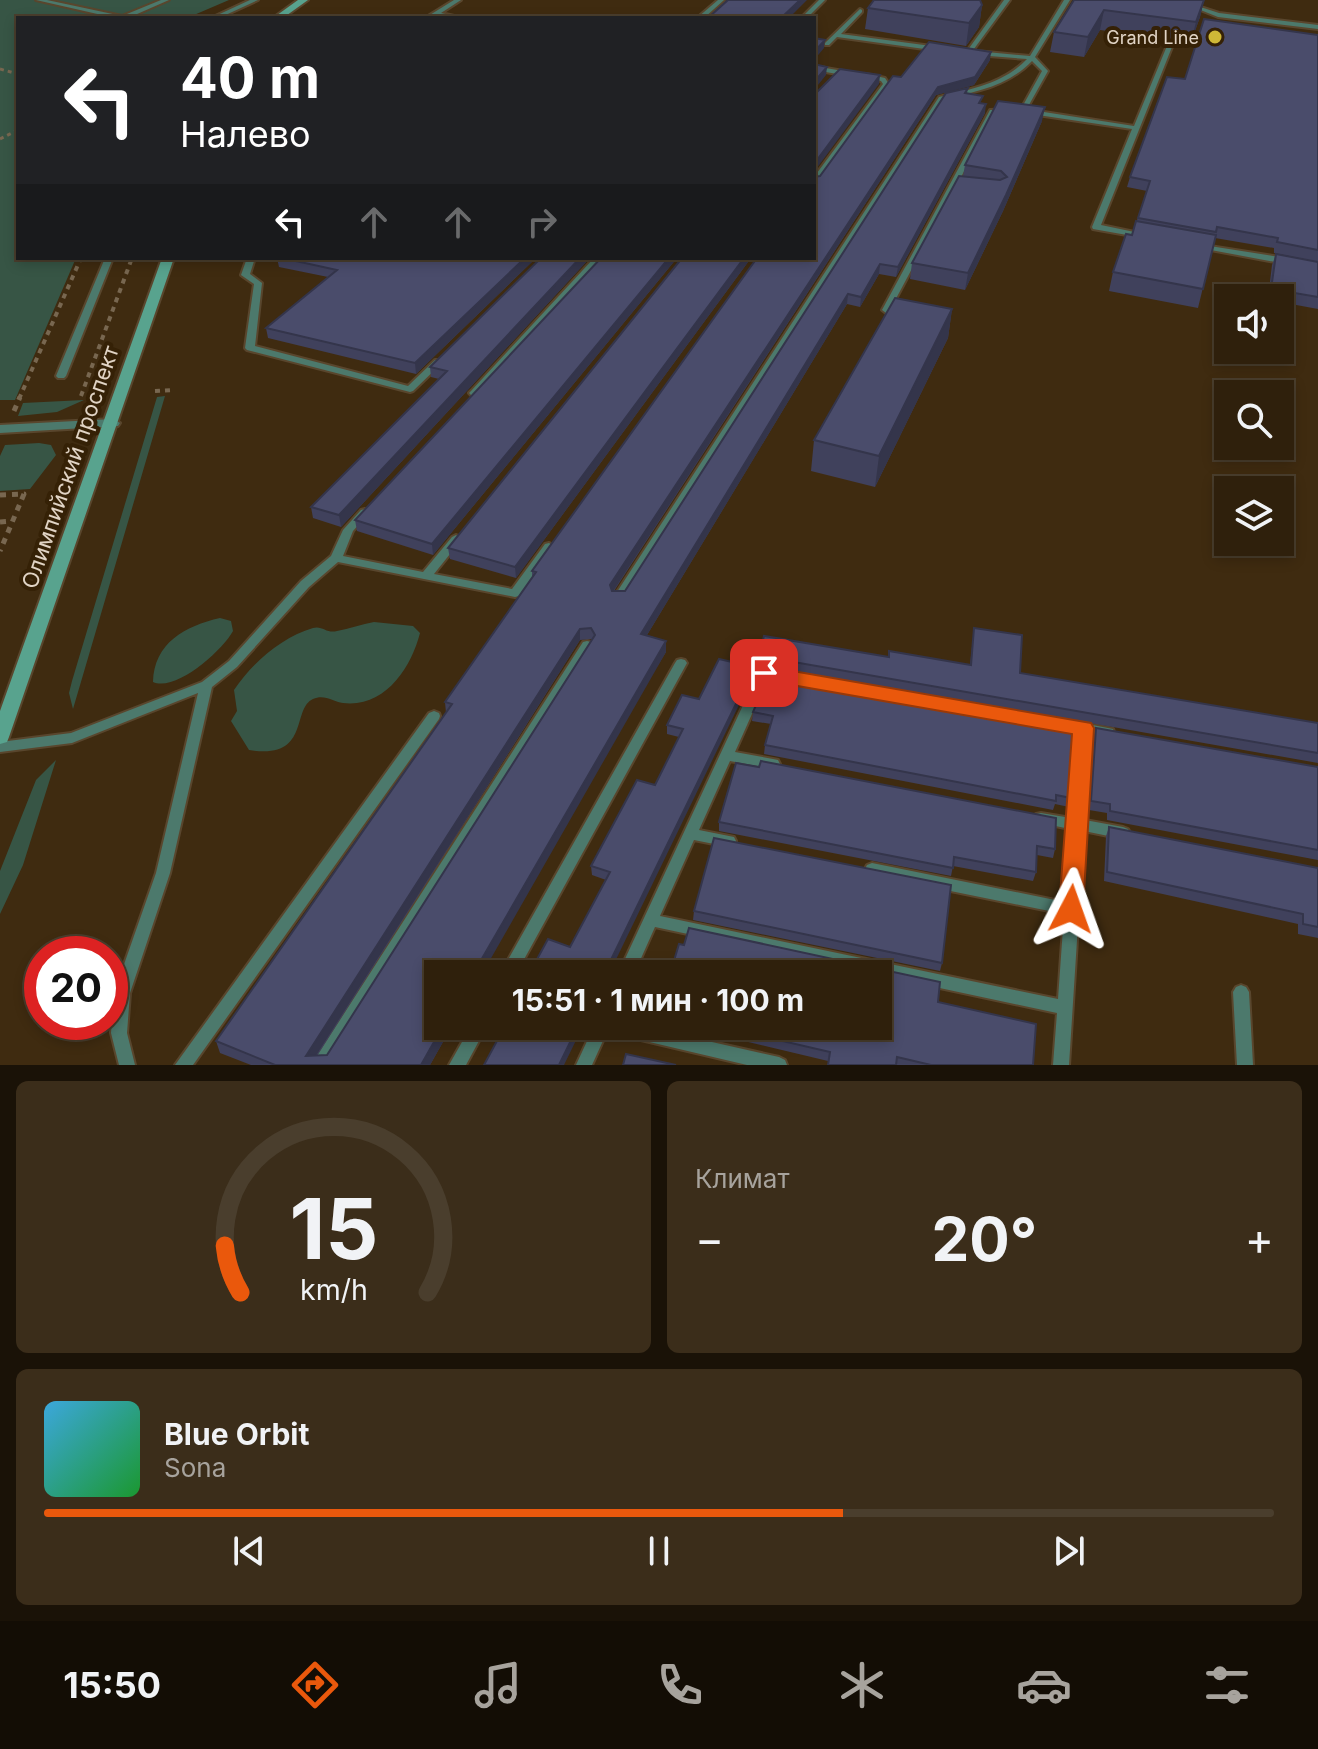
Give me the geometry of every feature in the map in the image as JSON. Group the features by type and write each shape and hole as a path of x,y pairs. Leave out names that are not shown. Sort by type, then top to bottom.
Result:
{"street":[{"path":"280,16 304,0"},
{"name":"Олимпийский проспект","path":"0,737 7,701 113,423 167,260"},
{"path":"3,429 113,423"}],"lane":[{"path":"39,0 114,16"},
{"path":"128,16 166,0"},
{"path":"219,16 255,0"},
{"path":"432,16 458,0"},
{"path":"702,16 721,0"},
{"path":"806,16 822,0"},
{"path":"969,52 1007,0"},
{"path":"619,598 941,98 993,87 1018,73 1033,58 1067,0"},
{"path":"1181,3 1218,15 1318,27"},
{"path":"827,44 860,11"},
{"path":"836,35 942,50"},
{"path":"1155,238 1096,227 1171,42"},
{"path":"956,51 1033,58 1045,71 1023,111"},
{"path":"816,68 883,79 886,84 816,179"},
{"path":"829,81 836,72"},
{"path":"911,314 886,310 992,111 1023,111 1136,128"},
{"path":"953,185 983,189"},
{"path":"1185,243 1303,264"},
{"path":"61,376 108,260"},
{"path":"250,260 245,275 258,283 250,348 410,389 444,356"},
{"path":"463,405 597,260"},
{"path":"0,747 72,738 206,685 233,664 305,584 336,558 348,530 379,496"},
{"path":"426,576 466,527"},
{"path":"336,558 515,593 553,542"},
{"path":"319,1065 587,645"},
{"path":"516,960 681,663"},
{"path":"632,960 764,673 794,679"},
{"path":"127,1065 119,1033 122,993 163,873 206,685"},
{"path":"183,1065 434,716"},
{"path":"1053,723 1130,736"},
{"path":"1061,1065 1084,728"},
{"path":"727,755 788,767"},
{"path":"1031,816 1137,836"},
{"path":"690,834 751,846"},
{"path":"858,867 1071,909"},
{"path":"650,920 1065,1008"},
{"path":"1241,992 1245,1065"},
{"path":"457,1065 471,1040"},
{"path":"584,1065 596,1040"},
{"path":"671,1040 779,1065"}],"path":[{"path":"3,429 80,260"},
{"path":"81,396 131,260"},
{"path":"155,391 173,390"},
{"path":"0,495 24,494 0,551"},
{"path":"0,522 12,521"}],"green space":[{"path":"0,0 229,0 192,16 16,16 16,260 75,260 15,400 0,400"},
{"path":"165,396 73,709 69,693 72,681 157,397"},
{"path":"84,400 57,412 18,416 23,403"},
{"path":"5,445 51,445 56,455 30,489 0,491 0,456"},
{"path":"220,618 231,621 233,631 209,659 174,681 163,684 153,682 159,657 174,638 195,626"},
{"path":"374,622 413,626 420,633 410,659 394,683 371,699 358,703 343,703 321,697 313,699 306,704 291,741 282,748 269,751 249,750 231,721 237,711 234,690 250,670 279,644 301,632 316,627 333,632"},
{"path":"56,760 23,865 0,914 0,871 36,780"}],"building":[{"path":"728,0 800,0 783,16 710,16"},
{"path":"874,0 980,0 982,5 969,23 868,8"},
{"path":"1074,0 1204,0 1196,22 1104,10 1088,37 1054,32"},
{"path":"1204,19 1318,35 1318,250 1277,242 1278,238 1217,227 1216,232 1138,218 1150,181 1130,177 1167,77 1185,79"},
{"path":"816,38 825,40 816,50"},
{"path":"929,42 991,52 975,77 938,87 610,585 612,591 625,591 946,93 968,88 965,93 983,96 979,103 986,104 898,267 880,264 861,297 848,294 641,634 666,641 481,960 424,960 424,1040 435,1040 421,1065 275,1065 216,1041 452,704 445,702 536,572 532,571 756,260 816,260 816,177 820,176 893,76 901,77","holes":["591,628 595,635 327,1055 306,1056 580,629"]},
{"path":"816,64 827,67 816,80"},
{"path":"840,69 880,75 816,161 816,93"},
{"path":"998,101 1045,107 968,273 912,263 959,176 1000,180 1007,177 1001,171 965,165"},
{"path":"1136,221 1216,235 1203,289 1113,272 1126,234 1132,235"},
{"path":"1276,254 1318,262 1318,297 1294,293 1294,284 1272,284"},
{"path":"291,260 523,260 415,363 266,328 337,270"},
{"path":"539,260 578,260 339,515 311,507 447,371 430,367"},
{"path":"599,260 667,260 432,544 355,520"},
{"path":"680,260 743,260 515,567 448,548"},
{"path":"895,298 952,309 879,456 814,440"},
{"path":"974,628 1022,635 1020,673 1318,723 1318,753 765,657 758,660 764,636 889,657 889,651 971,665"},
{"path":"719,659 754,667 611,960 537,960 548,939 570,947 610,872 591,866 637,780 655,785 683,729 667,725 682,695 699,699"},
{"path":"770,673 1076,726 1071,798 1056,795 1056,801 765,745 773,716 753,712"},
{"path":"1096,728 1318,767 1318,850 1110,811 1110,804 1091,801"},
{"path":"761,761 1056,818 1055,849 1037,846 1036,872 954,857 953,868 719,822 736,763 759,767"},
{"path":"1109,827 1318,868 1318,927 1303,924 1303,914 1107,872"},
{"path":"714,838 951,885 942,963 694,911"},
{"path":"689,928 838,960 674,960 679,944 684,945"},
{"path":"892,972 940,982 938,1002 1036,1024 1033,1065 931,1065 897,1057 896,1065 828,1065 830,1052 778,1040 892,1040"},
{"path":"497,1040 571,1040 559,1065 484,1065"},
{"path":"626,1054 676,1065 623,1065"}],"place":[{"name":"Grand Line","path":"1215,37"}],"route":[{"path":"764,673 1084,728 1071,909"}]}
